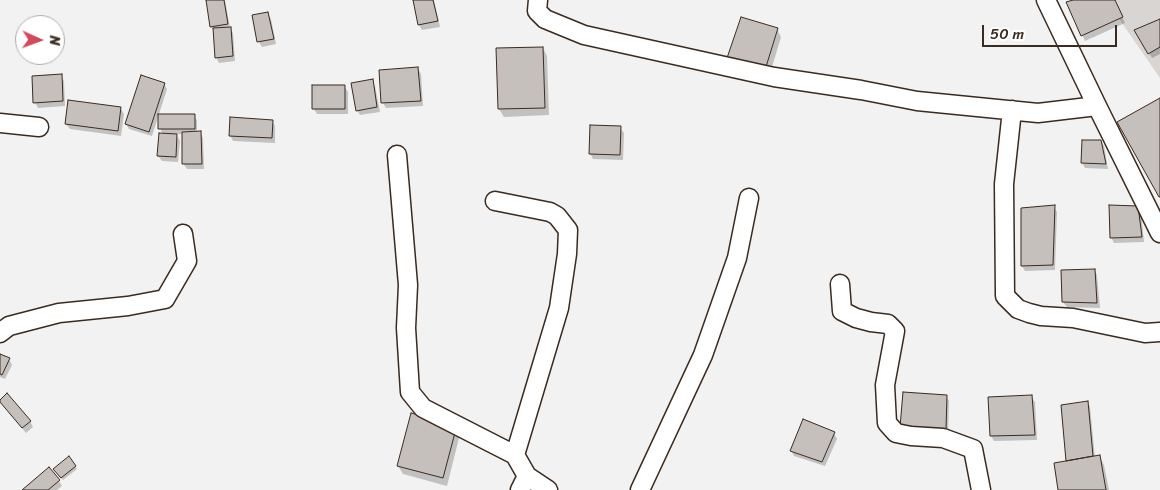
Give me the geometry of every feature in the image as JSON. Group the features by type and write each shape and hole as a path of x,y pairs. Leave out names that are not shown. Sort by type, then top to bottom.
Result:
{"street":[{"path":"538,0 537,11 545,19 584,35 774,77 861,90 917,102 1038,113 1097,106"},
{"path":"1046,0 1160,233"},
{"path":"1012,110 1004,184 1005,296 1018,309 1029,313 1042,316 1073,318 1145,332 1160,332"},
{"path":"0,123 39,127"},
{"path":"397,155 408,285 406,328 410,392 423,408 515,455"},
{"path":"640,490 703,355 737,258 749,198"},
{"path":"495,201 550,212 557,216 568,230 567,254 559,308 515,455 523,483 548,490"},
{"path":"0,333 9,326 59,313 128,306 165,299 187,261 183,234"},
{"path":"840,284 842,311 856,318 888,324 895,331 885,385 887,423 896,433 942,438 973,449 981,490"}],"shaded area":[{"path":"1106,0 1160,0 1160,78"}],"building":[{"path":"206,0 224,0 228,24 210,27"},
{"path":"413,0 433,0 438,21 418,25"},
{"path":"1073,0 1115,0 1123,17 1081,36 1066,2"},
{"path":"268,12 274,39 257,42 252,15"},
{"path":"741,17 778,28 765,70 727,58"},
{"path":"1160,19 1160,47 1148,54 1134,30"},
{"path":"231,27 233,56 215,58 213,28"},
{"path":"543,47 545,108 498,109 496,48"},
{"path":"418,67 421,101 381,103 379,70"},
{"path":"62,74 63,101 33,103 32,76"},
{"path":"141,75 165,83 149,132 125,124"},
{"path":"373,79 377,107 356,111 351,83"},
{"path":"312,85 345,85 345,109 312,109"},
{"path":"1160,98 1160,197 1159,197 1117,122"},
{"path":"68,100 121,107 118,131 65,124"},
{"path":"158,114 195,114 195,129 158,129"},
{"path":"230,117 273,120 272,138 229,136"},
{"path":"590,125 621,126 620,155 589,154"},
{"path":"201,131 202,164 182,164 182,132"},
{"path":"159,133 177,134 176,157 157,156"},
{"path":"1082,140 1101,140 1106,164 1081,163"},
{"path":"1055,205 1053,265 1021,266 1021,208"},
{"path":"1109,205 1138,206 1142,237 1110,238"},
{"path":"1095,269 1097,303 1062,302 1061,270"},
{"path":"0,354 10,358 2,375 0,374"},
{"path":"903,392 947,395 946,429 900,427"},
{"path":"7,393 31,421 22,428 0,402"},
{"path":"1032,395 1035,435 990,436 988,397"},
{"path":"1088,401 1093,456 1066,461 1061,405"},
{"path":"411,413 457,425 443,478 397,466"},
{"path":"803,419 835,432 822,462 790,451"},
{"path":"1100,455 1106,490 1058,490 1054,463"},
{"path":"69,456 76,466 61,478 53,469"},
{"path":"49,467 60,480 48,490 22,490"}]}
